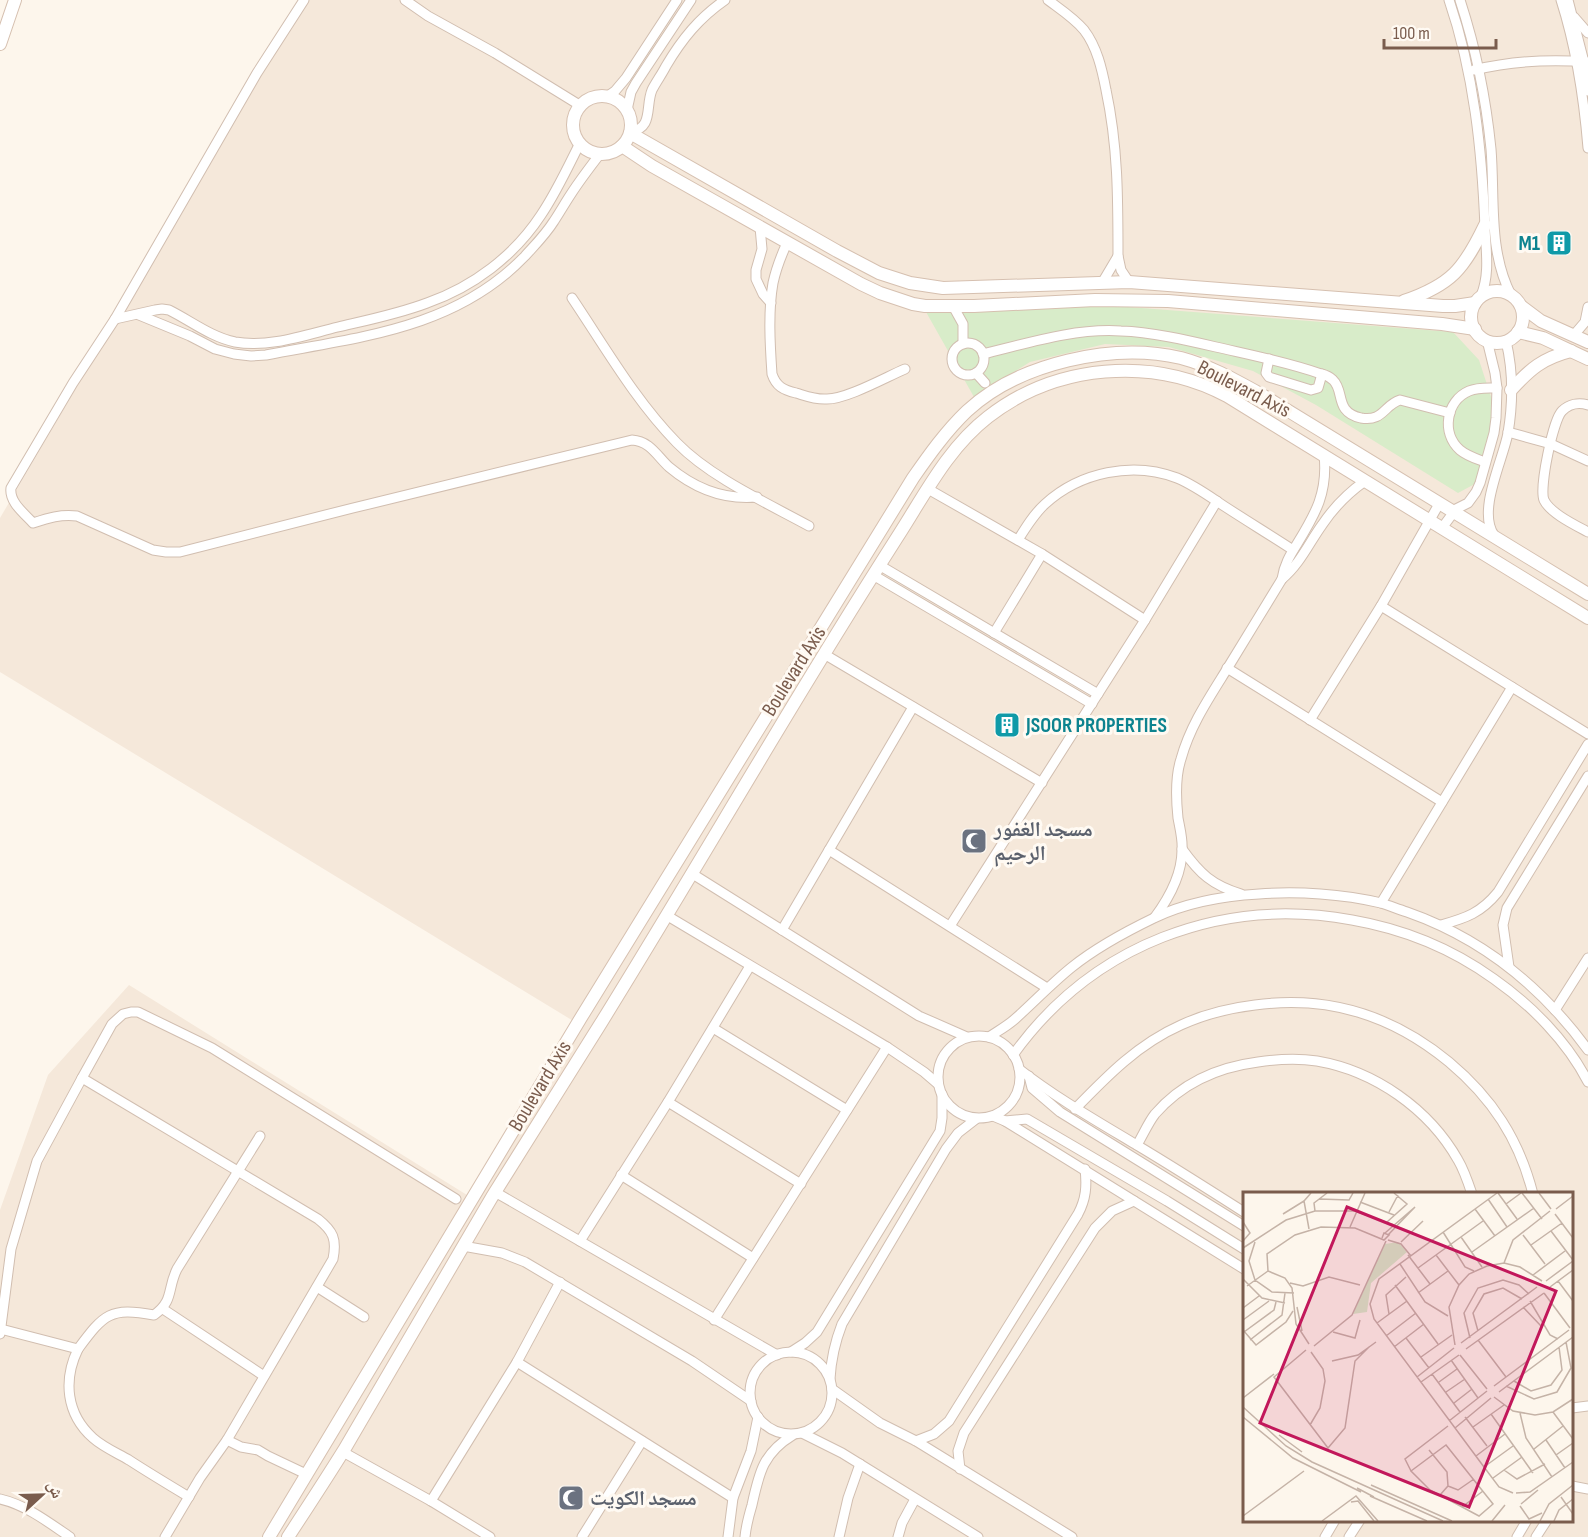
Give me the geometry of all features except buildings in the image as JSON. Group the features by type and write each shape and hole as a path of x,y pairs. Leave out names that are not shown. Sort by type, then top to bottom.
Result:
{"street":[{"path":"0,44 15,0"},
{"path":"304,0 257,73 115,319 73,383 12,488 14,502 33,523 54,516 77,516 153,550 180,552 632,440 649,445 675,472 705,489 731,497 757,497"},
{"path":"405,0 581,106"},
{"path":"608,96 627,78 677,0"},
{"path":"627,110 636,83 691,0"},
{"path":"630,132 637,130 645,123 650,96 679,43 702,17 724,0"},
{"path":"1048,0 1083,30 1095,48 1100,61 1110,108 1116,157 1118,256 1121,270 1129,282"},
{"path":"1449,0 1468,72 1484,186 1487,269 1485,284 1472,312 1475,329 1486,340 1506,341 1518,332 1522,324 1521,306"},
{"path":"1460,0 1479,69 1491,147 1496,252 1503,278 1511,295 1540,321 1588,342"},
{"path":"1561,0 1583,61 1588,148"},
{"path":"1568,0 1588,91"},
{"path":"1572,15 1588,33"},
{"path":"1468,72 1537,61 1583,61"},
{"path":"598,96 608,96 627,110 630,117 630,132 622,146 600,154 592,152 580,143 575,134 574,124 576,114 588,100 598,96"},
{"path":"630,132 837,251 879,273 910,284 943,288 1129,282 1455,306 1478,300 1496,291 1511,295"},
{"path":"115,319 162,309 169,310 212,334 232,341 271,342 300,337 427,304 480,277 503,259 541,216 580,143"},
{"path":"622,146 652,166 879,293 913,304 974,306 1095,300 1168,301 1442,324 1475,329"},
{"path":"652,166 661,150"},
{"path":"139,315 215,349 251,356 388,331 416,323 467,301 491,286 513,268 542,237 600,154"},
{"path":"1401,302 1432,290 1458,271 1473,251 1485,225"},
{"path":"760,227 762,249 756,279 759,288 771,303"},
{"path":"787,243 775,274 771,303 774,381 786,390 816,399 833,399 845,396 905,369"},
{"path":"1102,283 1118,256"},
{"path":"572,298 639,397 677,444 713,472 809,526"},
{"path":"953,306 963,324"},
{"path":"963,344 963,324 974,306"},
{"path":"1573,336 1585,322 1588,307"},
{"path":"983,354 1055,337 1087,332 1122,331 1183,339 1322,374 1335,382 1344,407 1358,417 1375,417 1400,400 1450,413"},
{"path":"1518,332 1543,338 1588,359"},
{"path":"1442,528 1454,512 1472,498 1481,479 1495,426 1497,388 1493,362 1486,340"},
{"path":"1494,535 1490,527 1489,499 1508,432 1511,390 1510,362 1506,341"},
{"path":"963,344 977,346 983,354 983,365 976,373 965,375 953,365 953,354 963,344"},
{"path":"1511,390 1533,367 1571,351"},
{"name":"Boulevard Axis","path":"269,1537 564,1046 885,522 927,457 968,410 999,388 1056,363 1088,356 1120,353 1151,353 1181,358 1210,368 1264,396 1588,594"},
{"path":"1269,359 1266,373 1269,377 1301,387 1316,390 1322,374"},
{"name":"Boulevard Axis","path":"290,1536 343,1452 495,1192 596,1031 876,570 957,447 978,425 1002,407 1029,392 1086,374 1115,371 1157,372 1200,383 1227,396 1588,618"},
{"path":"976,373 986,383"},
{"path":"1485,462 1465,454 1453,443 1448,428 1450,413 1456,401 1466,392 1479,388 1497,388"},
{"path":"1588,405 1574,404 1563,411 1558,418 1542,489 1544,499 1554,512 1588,532"},
{"path":"1508,432 1551,444 1588,461"},
{"path":"1282,579 1285,565 1320,502 1325,475 1324,455"},
{"path":"1018,540 1029,521 1044,504 1061,491 1080,480 1101,473 1133,470 1165,474 1195,487 1293,550"},
{"path":"1481,479 1493,483"},
{"path":"1155,917 1166,903 1180,870 1182,849 1177,788 1180,762 1188,736 1199,713 1282,579 1299,561 1329,514 1365,481"},
{"path":"928,489 1042,554 1145,620"},
{"path":"950,926 1145,620 1216,501"},
{"path":"1310,720 1382,606 1439,504"},
{"path":"994,633 1042,554"},
{"path":"876,570 994,633 1098,694"},
{"path":"876,570 1092,704"},
{"path":"1382,606 1588,734"},
{"path":"824,654 1042,783"},
{"path":"1227,668 1442,802"},
{"path":"1381,903 1512,687"},
{"path":"782,930 913,707"},
{"path":"1441,926 1469,916 1490,902 1588,744"},
{"path":"1509,967 1503,925 1507,908 1588,776"},
{"path":"1182,849 1195,867 1209,880 1244,895"},
{"path":"829,850 1047,988"},
{"path":"692,873 919,1016 967,1037"},
{"path":"989,1037 1013,1021 1047,988 1092,952 1155,917 1204,901 1244,895 1294,893 1381,903 1441,926 1474,944 1509,967 1528,983 1575,1032 1588,1050"},
{"path":"1013,1055 1036,1026 1067,996 1105,967 1146,944 1191,927 1237,916 1308,914 1355,920 1402,931 1430,942 1472,964 1505,987 1547,1026 1588,1082"},
{"path":"666,915 887,1047 924,1072 940,1089 949,1107 955,1112 976,1119 993,1116 1007,1108 1017,1094 1019,1069 1013,1055 1003,1044 989,1037 967,1037 946,1052 938,1067 940,1089 942,1118 940,1131 817,1332 791,1352"},
{"path":"1555,1010 1588,957"},
{"path":"580,1241 750,966"},
{"path":"1075,1109 1113,1069 1129,1056 1154,1039 1181,1025 1219,1011 1239,1007 1293,1002 1328,1005 1362,1012 1394,1025 1424,1043 1468,1078 1503,1121 1517,1146 1532,1192"},
{"path":"0,1334 11,1249 38,1161 112,1024 123,1014 138,1012 212,1048 456,1199"},
{"path":"713,1028 847,1110"},
{"path":"714,1320 887,1047"},
{"path":"1137,1145 1154,1115 1172,1097 1192,1083 1215,1072 1239,1064 1264,1061 1290,1059 1317,1061 1343,1067 1367,1077 1418,1109 1441,1133 1459,1161 1471,1192"},
{"path":"1019,1069 1075,1109 1243,1211"},
{"path":"1029,1076 1032,1088 1060,1112 1243,1225"},
{"path":"82,1078 318,1219 333,1234 335,1250 333,1258 317,1287 227,1440 200,1478 165,1537"},
{"path":"668,1102 801,1184"},
{"path":"993,1116 1005,1121 1243,1268"},
{"path":"745,1537 760,1472 768,1456 780,1443 813,1429 828,1412 832,1401 831,1360 842,1324 946,1149 958,1133 976,1119"},
{"path":"1005,1121 1027,1119 1243,1248"},
{"path":"189,1497 94,1439 81,1425 72,1409 69,1394 71,1364 78,1349 99,1322 117,1312 128,1311 154,1315 163,1309 177,1269 260,1136"},
{"path":"916,1441 934,1434 949,1420 1078,1214 1086,1192 1084,1169"},
{"path":"621,1175 753,1258"},
{"path":"495,1192 777,1355"},
{"path":"960,1468 958,1451 964,1433 1095,1228 1112,1211 1134,1201"},
{"path":"463,1246 514,1256 692,1361 751,1401"},
{"path":"431,1501 517,1362 560,1282"},
{"path":"317,1287 364,1317"},
{"path":"163,1309 264,1376"},
{"path":"1,1329 78,1349"},
{"path":"978,1537 823,1442 799,1434 784,1434 765,1425 758,1417 751,1401 750,1390 759,1368 767,1360 777,1355 791,1352 810,1357 825,1370 831,1384 880,1423 916,1441 1072,1537"},
{"path":"517,1362 733,1498"},
{"path":"1573,1408 1588,1405"},
{"path":"728,1537 733,1498 751,1451 758,1417"},
{"path":"227,1440 241,1447 258,1450 306,1474"},
{"path":"582,1537 642,1441"},
{"path":"343,1452 490,1537"},
{"path":"839,1537 848,1498 860,1464"},
{"path":"898,1537 902,1523 915,1498"},
{"path":"0,1499 39,1516 70,1537"},
{"path":"1325,1537 1334,1522"},
{"path":"1349,1537 1359,1522"},
{"path":"1516,1537 1526,1522"},
{"path":"1536,1537 1546,1522"}],"shaded area":[{"path":"303,0 1588,0 1588,1537 0,1537 0,1210 48,1075 129,985 467,1195 575,1022 0,672 0,518"}],"green space":[{"path":"1076,303 1453,332 1479,360 1496,412 1484,479 1458,493 1316,405 1253,371 1169,347 1105,344 1030,362 974,397 926,312"}],"place":[{"name":"M1","path":"1559,243"},
{"name":"JSOOR PROPERTIES","path":"1007,725"},
{"name":"مسجد الغفور الرحيم","path":"974,841"},
{"name":"مسجد الكويت","path":"571,1498"}]}
